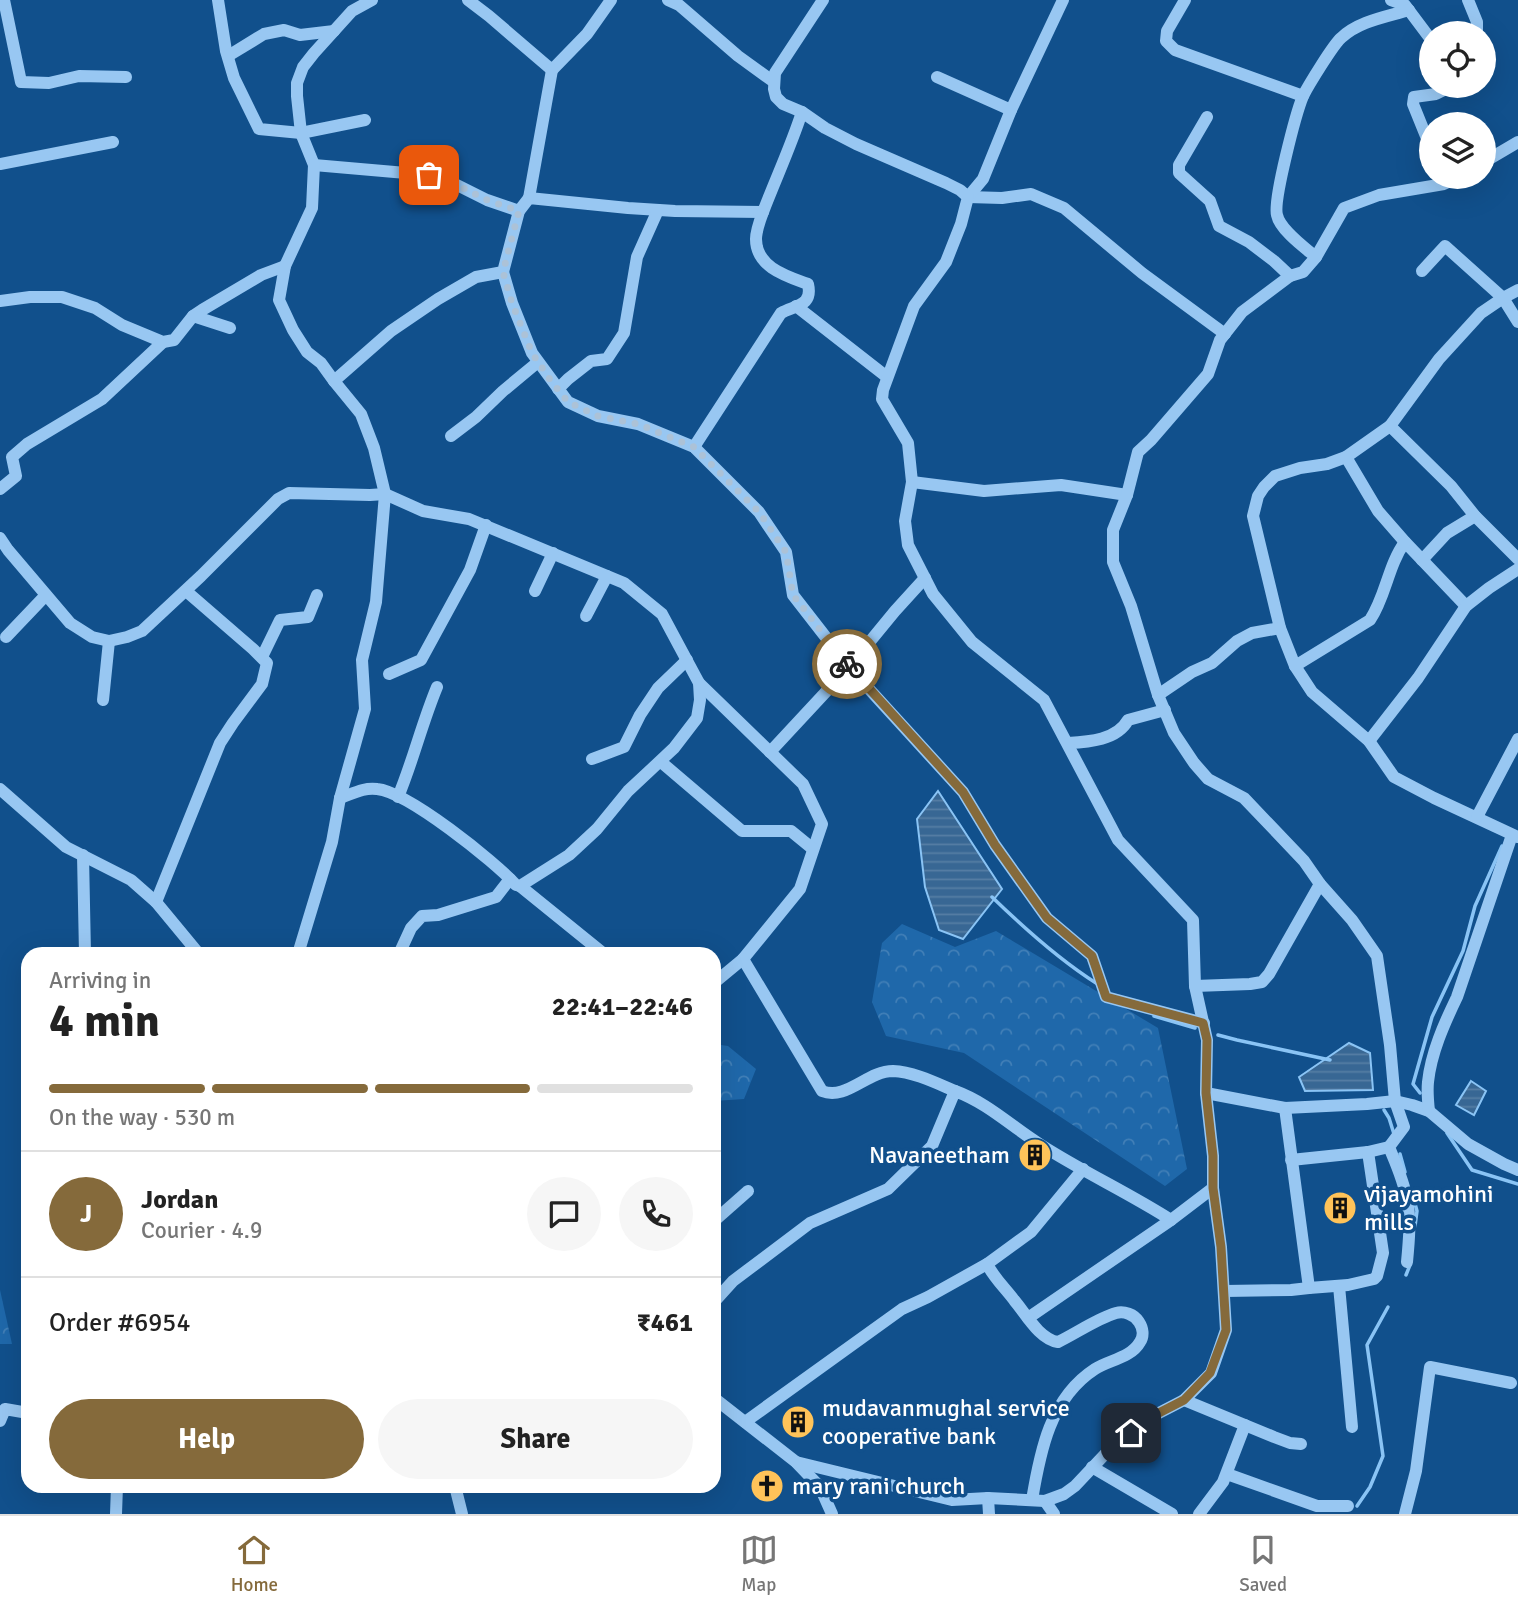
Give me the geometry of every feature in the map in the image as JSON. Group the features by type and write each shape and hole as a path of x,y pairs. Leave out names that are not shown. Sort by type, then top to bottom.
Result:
{"street":[{"path":"4,0 22,82 49,83 79,76 126,76"},
{"path":"218,0 234,78 259,129 301,133 365,120"},
{"path":"300,947 332,842 340,798 365,709 362,660 376,602 385,494 374,447 361,414 321,363 307,352 279,300 285,266 312,208 314,165 301,133 297,96 300,75 314,53 352,11 372,0"},
{"path":"468,0 552,70"},
{"path":"611,0 587,34 552,70 529,198 519,211 503,272 532,353 568,402 598,416 638,424 694,447 759,512 786,552 793,595 849,667 963,792 995,845 1047,918 1092,956 1106,997 1203,1023"},
{"path":"668,0 679,5 738,57 774,82"},
{"path":"823,0 775,73 776,97 783,104 802,112 856,144 946,183 968,197 1002,198 1031,194 1064,208 1142,273 1225,334"},
{"path":"796,1462 952,1500 1038,1500 1064,1494 1109,1450 1153,1416 1184,1400 1210,1373 1226,1330 1225,1291 1213,1188 1213,1156 1206,1093 1207,1040 1195,986 1193,920 1118,840 1044,700 972,642 933,594 908,545 905,521 912,482 908,443 882,399 887,377 914,306 946,262 968,197 983,179 1011,110 1063,0"},
{"path":"1185,0 1167,31 1166,41 1175,50 1303,96"},
{"path":"1391,0 1405,5 1419,23"},
{"path":"1468,0 1477,21"},
{"path":"1317,257 1297,241 1277,219 1276,209 1287,153 1303,96 1339,39 1353,28 1409,10"},
{"path":"228,56 264,34 284,30 300,35 334,31"},
{"path":"937,77 1011,110"},
{"path":"1419,96 1414,97 1413,104 1419,119"},
{"path":"694,447 781,313 803,304 807,299 808,284 780,273 766,263 759,252 756,239 763,212 802,112"},
{"path":"1207,117 1179,165 1179,173 1210,201 1219,226 1249,242 1290,276"},
{"path":"0,164 113,142"},
{"path":"1496,155 1518,142"},
{"path":"314,165 429,175 519,211"},
{"path":"1291,1160 1368,1152 1389,1147 1404,1127 1395,1101 1377,957 1352,920 1304,862 1244,798 1208,779 1174,733 1158,695 1131,606 1113,562 1113,530 1138,452 1208,374 1220,340 1242,312 1290,276 1303,272 1317,257 1343,208 1379,195 1419,186"},
{"path":"529,198 658,210 763,212"},
{"path":"558,389 591,360 607,359 624,333 637,257 658,210"},
{"path":"1422,271 1445,246 1503,298 1518,322"},
{"path":"0,489 16,476 12,457 27,444 102,399 163,342 174,340 193,316 261,275 285,266"},
{"path":"334,382 391,331 438,299 476,277 503,272"},
{"path":"1429,1111 1428,1084 1433,1057 1515,836 1394,777 1369,741 1312,692 1295,666 1280,628 1253,516 1258,496 1275,476 1346,457 1390,426 1439,359 1481,313 1518,290"},
{"path":"0,301 62,297 95,308 122,325 163,342"},
{"path":"796,306 887,377"},
{"path":"193,316 230,327"},
{"path":"451,436 538,362"},
{"path":"1390,426 1451,486 1475,516 1518,559"},
{"path":"1346,457 1378,511 1466,606"},
{"path":"912,482 984,491 1061,485 1126,495"},
{"path":"0,537 4,552 70,623 92,637 108,641 142,631 278,499 289,493 385,494 423,511 469,519 486,525 624,583 662,614 699,683 803,784 822,824 800,890 743,959 721,977"},
{"path":"1422,560 1447,533 1475,516"},
{"path":"389,674 421,660 470,570 486,525"},
{"path":"1295,666 1370,620 1405,542"},
{"path":"534,591 553,553"},
{"path":"1369,741 1418,678 1466,606 1518,569"},
{"path":"586,616 607,576"},
{"path":"770,752 849,667 925,578"},
{"path":"156,902 220,743 262,684 267,663 186,591"},
{"path":"6,637 46,595"},
{"path":"262,657 280,620 308,617 317,595"},
{"path":"1158,695 1192,672 1212,663 1237,641 1252,634 1280,628"},
{"path":"103,700 108,641"},
{"path":"592,759 624,747 640,715 658,688 687,660"},
{"path":"403,947 411,928 422,916 438,915 496,897 515,882 569,855 597,829 628,791 661,762 697,718 699,683"},
{"path":"398,797 436,687"},
{"path":"1068,743 1101,739 1123,729 1128,720 1165,710"},
{"path":"1477,817 1518,739"},
{"path":"661,762 742,831 791,831 813,849"},
{"path":"340,798 365,788 380,789 422,810 595,947"},
{"path":"0,789 66,847 131,880 156,902 193,947"},
{"path":"83,855 85,947"},
{"path":"1195,986 1262,982 1320,884"},
{"path":"743,959 822,1091 830,1094 843,1091 873,1075 892,1071 920,1077 965,1094 995,1111 1040,1145 1171,1220"},
{"path":"721,1294 733,1281 810,1223 888,1189 932,1146 955,1091"},
{"path":"1206,1093 1285,1108 1395,1101 1429,1111 1468,1144 1518,1170"},
{"path":"1285,1108 1309,1288"},
{"path":"1389,1147 1402,1177 1408,1203 1407,1262"},
{"path":"1225,1291 1291,1290 1339,1286 1374,1279 1383,1253 1368,1152"},
{"path":"745,1422 902,1309 987,1264 1031,1233 1083,1169"},
{"path":"1028,1318 1213,1188"},
{"path":"721,1215 748,1191"},
{"path":"987,1264 1028,1318 1052,1341 1058,1342 1117,1312 1132,1315 1139,1322 1143,1334 1140,1343 1129,1353 1096,1368 1076,1384 1067,1396 1047,1431 1039,1459 1038,1500"},
{"path":"1339,1286 1352,1427"},
{"path":"1405,1514 1416,1471 1430,1367 1511,1383"},
{"path":"1184,1400 1282,1441 1301,1444"},
{"path":"721,1403 796,1462 820,1488 832,1514"},
{"path":"2,1412 21,1413"},
{"path":"1199,1514 1223,1482 1245,1426"},
{"path":"1092,1467 1172,1514"},
{"path":"1227,1474 1317,1506 1348,1506"},
{"path":"116,1514 117,1493"},
{"path":"458,1493 462,1514"},
{"path":"988,1498 989,1514"},
{"path":"1038,1500 1054,1514"}],"green space":[{"path":"902,924 955,947 996,931 1158,1028 1187,1169 1165,1186 964,1053 886,1036 872,1002 882,943"},
{"path":"721,1045 728,1046 756,1069 744,1099 721,1101"},
{"path":"0,1290 12,1344 0,1344"}],"shaded area":[{"path":"938,791 1002,889 963,939 939,930 925,887 917,819"},
{"path":"1349,1043 1370,1053 1373,1090 1305,1091 1299,1077"},
{"path":"1471,1081 1486,1091 1474,1115 1456,1105"}],"waterway":[{"path":"1420,1093 1413,1084 1432,1017 1463,951 1475,906 1502,846"},
{"path":"992,897 1042,943 1096,983"},
{"path":"1154,1016 1195,1028"},
{"path":"1218,1035 1330,1060"},
{"path":"1384,1110 1394,1134"},
{"path":"1447,1133 1472,1170 1518,1184"},
{"path":"1400,1154 1405,1172"},
{"path":"1411,1189 1417,1211 1415,1226"},
{"path":"1406,1275 1410,1265"},
{"path":"1357,1506 1370,1487 1383,1456 1367,1345 1388,1307"}],"way so far":[{"path":"429,175 519,211 503,272 532,353 551,381 568,402 598,416 638,424 694,447 759,512 786,552 793,595 847,664"}],"place":[{"name":"Navaneetham","path":"1035,1155"},
{"name":"vijayamohini mills","path":"1340,1208"},
{"name":"mudavanmughal service cooperative bank","path":"798,1422"},
{"name":"mary rani church","path":"767,1486"}],"route":[{"path":"847,664 963,792 995,845 1047,918 1092,956 1106,997 1203,1023 1207,1040 1206,1093 1213,1156 1213,1188 1225,1291 1226,1330 1210,1373 1184,1400 1153,1416 1131,1433"}]}
